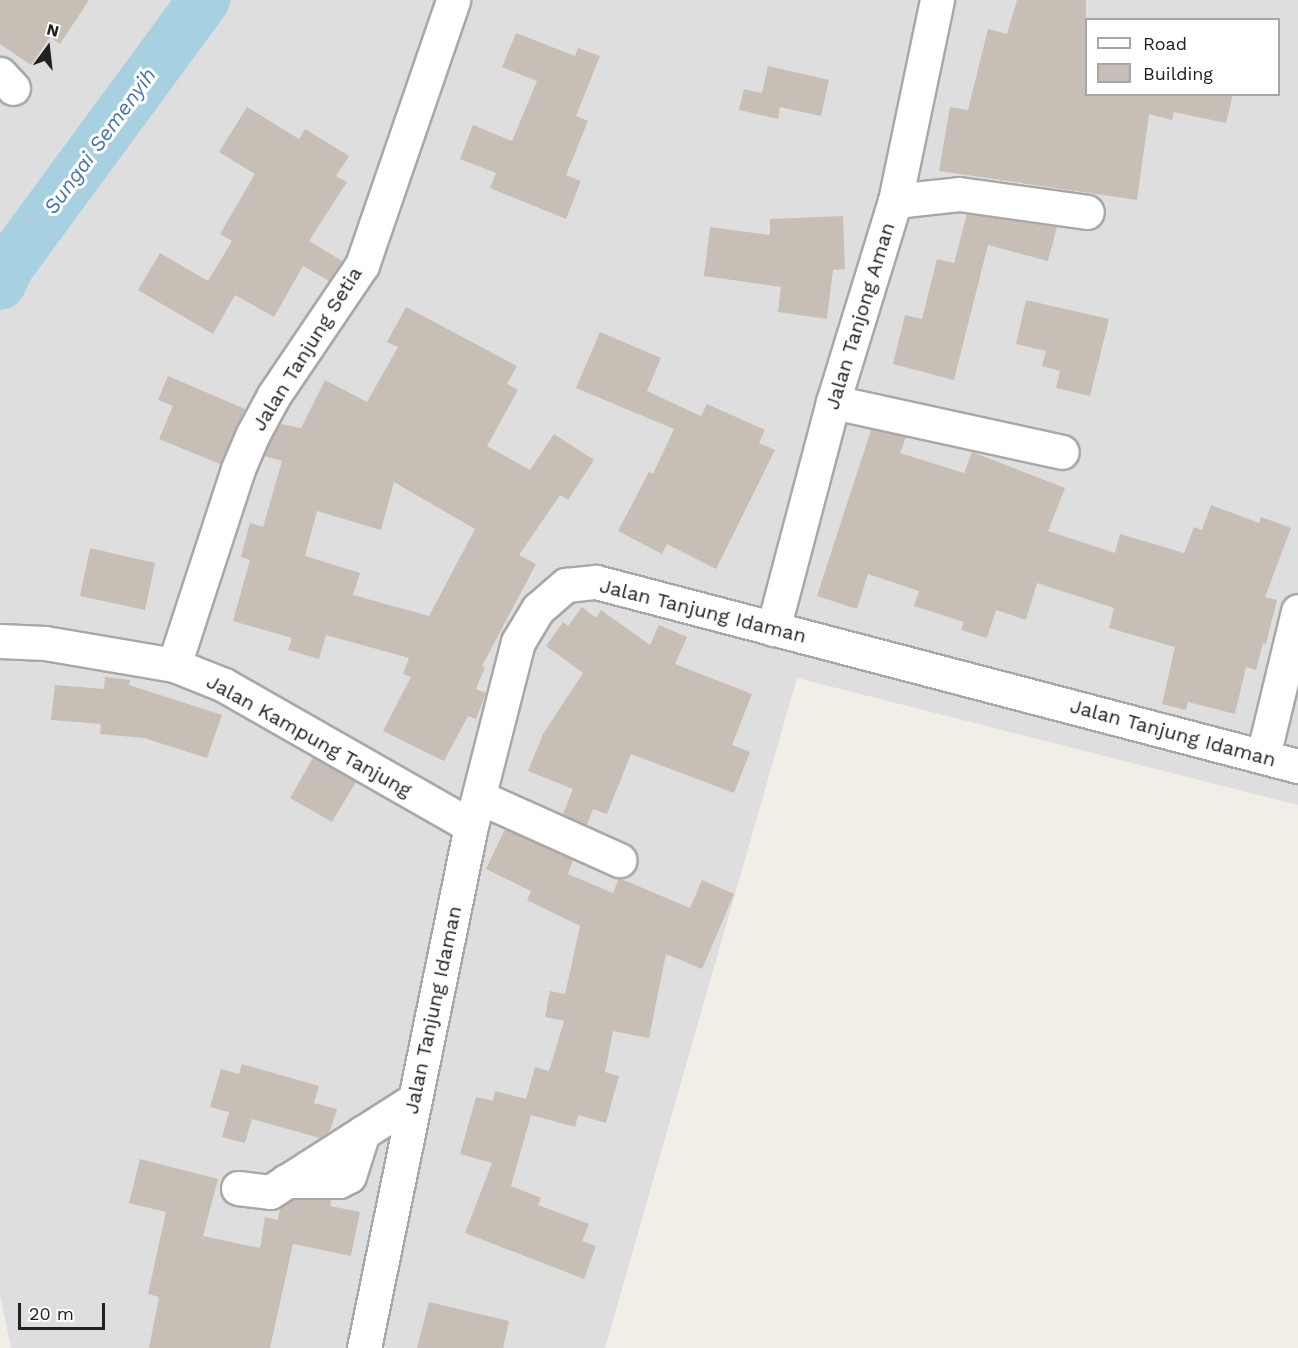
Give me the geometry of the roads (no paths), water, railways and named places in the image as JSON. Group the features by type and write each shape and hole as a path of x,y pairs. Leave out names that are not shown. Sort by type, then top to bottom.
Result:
{"street":[{"name":"Jalan Tanjung Setia","path":"174,665 238,469 253,434 274,395 362,265 453,0"},
{"name":"Jalan Tanjong Aman","path":"773,629 833,402 895,201 938,0"},
{"path":"895,201 959,194 1087,212"},
{"path":"833,402 1062,452"},
{"name":"Jalan Tanjung Idaman","path":"364,1348 475,812 518,642 538,609 566,585 596,582 1298,766"},
{"path":"1263,756 1298,610"},
{"name":"Jalan Kampung Tanjung","path":"0,641 45,643 174,665 224,685 475,812 619,860"},
{"path":"238,1188 270,1192 414,1100"}],"waterway":[{"name":"Sungai Semenyih","path":"0,284 7,268 204,0"}]}
